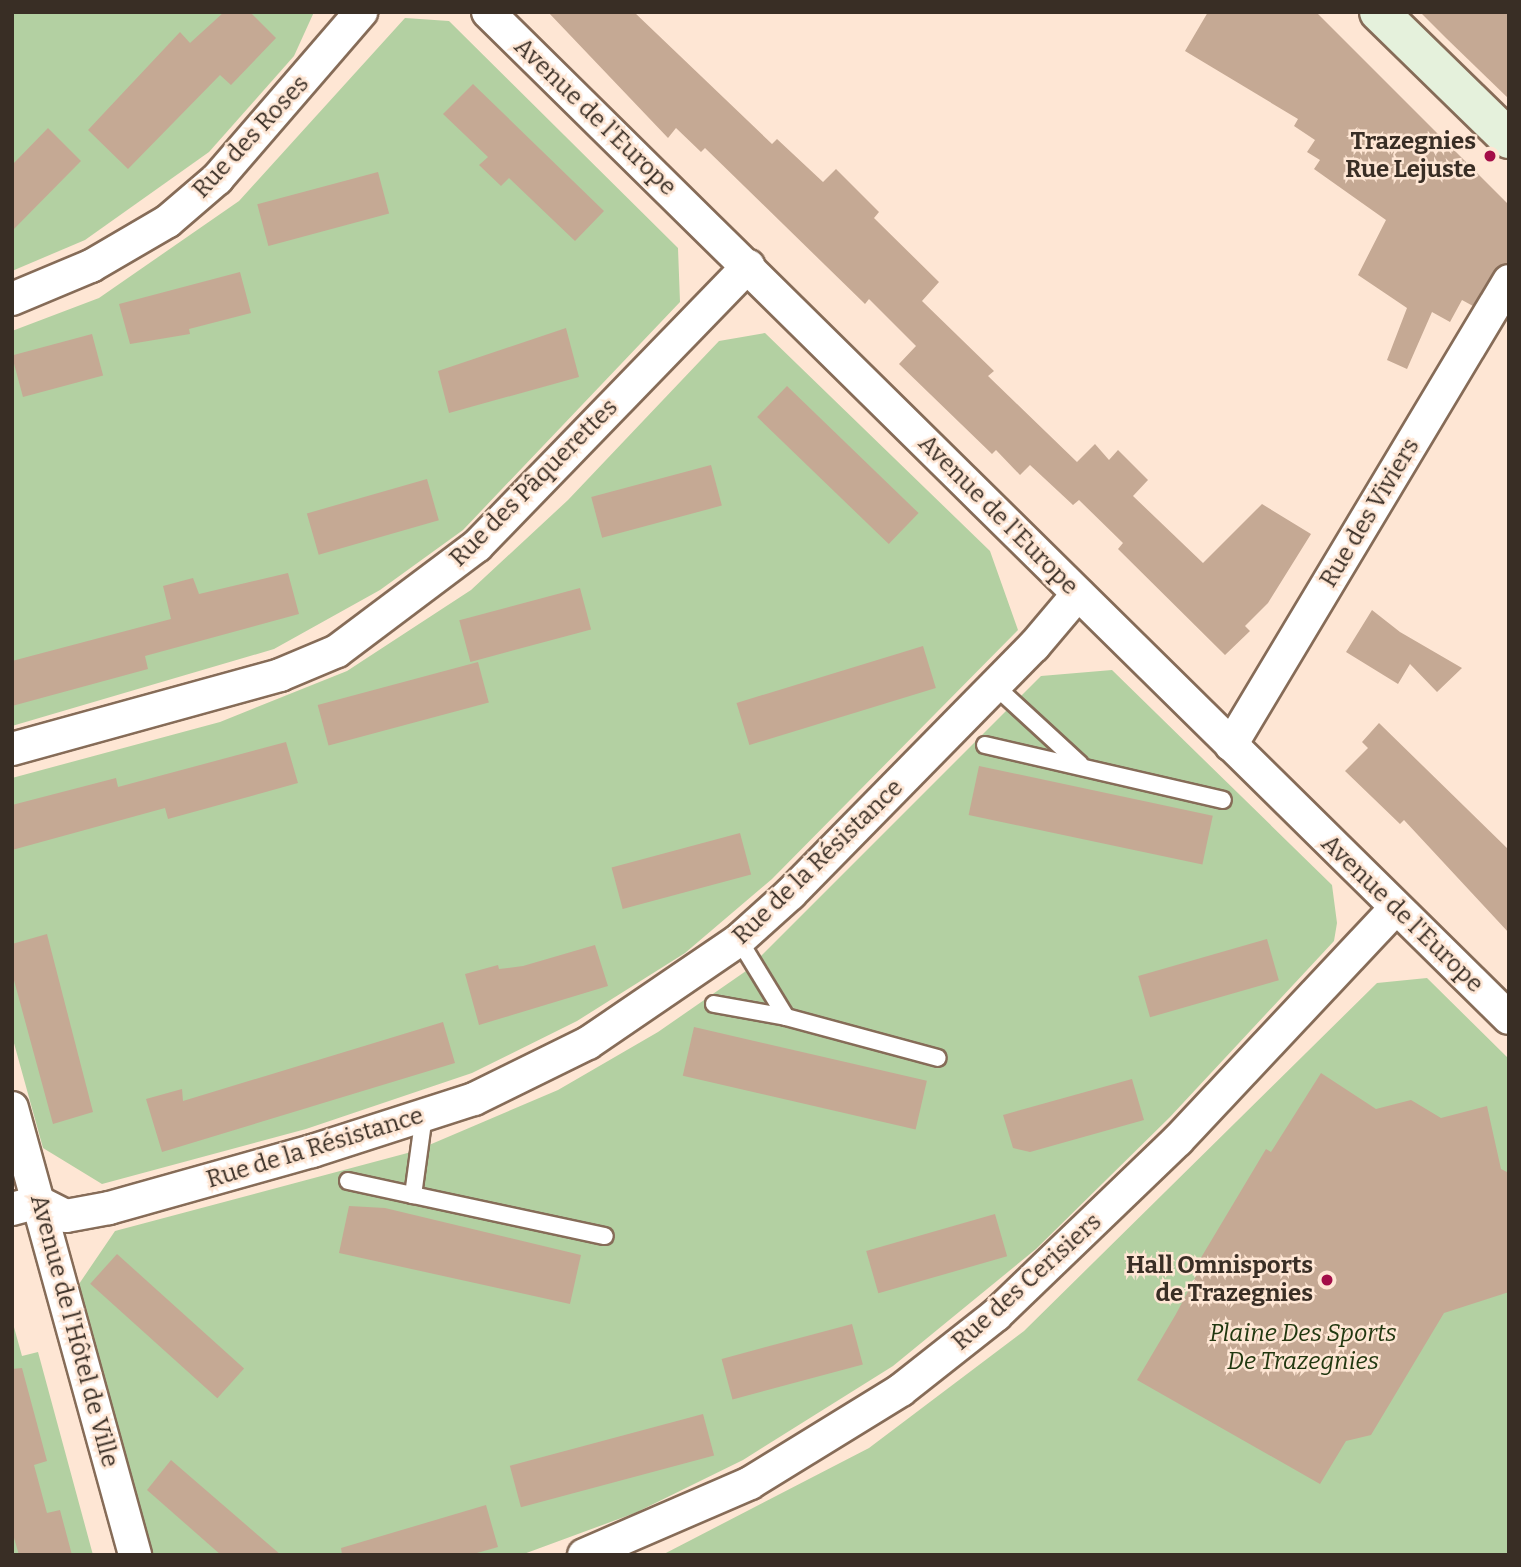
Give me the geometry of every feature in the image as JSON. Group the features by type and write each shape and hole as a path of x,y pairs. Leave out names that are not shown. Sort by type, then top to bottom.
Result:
{"main road":[{"path":"1379,12 1509,139"}],"street":[{"name":"Rue des Roses","path":"12,299 91,266 168,221 217,179 361,12"},
{"name":"Avenue de l'Europe","path":"488,12 748,266 1395,909 1509,1018"},
{"name":"Rue des Pâquerettes","path":"12,749 280,675 337,651 477,546 748,266"},
{"name":"Rue des Viviers","path":"1231,745 1509,281"},
{"name":"Rue de la Résistance","path":"25,1205 66,1216 109,1208 474,1099 588,1043 739,940 994,685 1078,594"},
{"name":"Rue des Cerisiers","path":"584,1555 750,1483 901,1390 985,1323 1178,1140 1395,909"},
{"name":"Avenue de l'Hôtel de Ville","path":"12,1108 25,1205 135,1555"}],"lane":[{"path":"994,685 1080,764"},
{"path":"985,745 1080,764 1223,800"},
{"path":"739,940 786,1017"},
{"path":"714,1004 786,1017 938,1058"},
{"path":"413,1195 424,1115"},
{"path":"348,1181 605,1236"}],"green space":[{"path":"12,12 314,12 294,56 209,152 85,240 12,271"},
{"path":"405,18 449,21 678,248 680,302 463,530 380,590 274,649 12,726 12,331 99,298 239,201"},
{"path":"765,333 990,551 1018,630 772,879 685,953 577,1021 472,1073 306,1129 102,1184 43,1148 12,1036 12,778 220,722 347,671 471,590 568,500 719,341"},
{"path":"1112,670 1332,885 1337,923 1334,941 1170,1117 1036,1249 893,1366 743,1460 635,1513 521,1555 153,1555 79,1284 115,1231 415,1151 558,1090 658,1032 746,971 1041,676"},
{"name":"Plaine Des Sports De Trazegnies","path":"1427,978 1509,1059 1509,1555 662,1555 869,1448 1024,1331 1377,983"},
{"path":"12,1320 22,1356 38,1352 93,1555 12,1555"}],"building":[{"path":"224,12 250,12 276,38 231,85 220,75 128,169 88,130 180,32 190,43"},
{"path":"548,12 634,12 772,144 777,139 823,182 836,169 879,212 874,218 939,282 922,301 994,371 988,376 1077,462 1095,444 1109,460 1118,450 1148,480 1133,496 1203,563 1262,504 1311,534 1268,603 1245,626 1250,631 1225,655 1118,549 1123,543 1079,500 1073,505 1030,465 1020,475 996,450 992,454 899,364 916,346 869,299 865,304 705,148 701,152 676,128 668,138"},
{"path":"1208,12 1316,12 1509,205 1509,263 1494,271 1473,306 1462,300 1450,322 1432,312 1407,369 1387,360 1407,308 1358,275 1386,220 1314,169 1320,160 1307,152 1315,140 1294,126 1298,119 1185,51"},
{"path":"1420,12 1509,12 1509,99 1446,38"},
{"path":"473,84 604,211 575,241 509,178 501,186 479,165 488,157 443,114"},
{"path":"48,128 81,161 12,231 12,165"},
{"path":"378,172 389,214 268,246 257,204"},
{"path":"240,272 251,313 189,329 190,334 130,344 119,304"},
{"path":"566,328 579,377 449,413 438,371"},
{"path":"92,334 103,376 23,397 12,355"},
{"path":"787,386 919,513 889,544 757,417"},
{"path":"711,465 722,506 602,538 591,497"},
{"path":"427,479 439,520 319,555 307,513"},
{"path":"288,573 299,614 145,656 148,669 12,706 12,661 171,619 163,586 193,578 199,594"},
{"path":"580,588 591,630 470,662 459,620"},
{"path":"1372,610 1400,632 1462,668 1437,692 1410,664 1398,684 1346,652"},
{"path":"923,646 936,688 749,745 737,703"},
{"path":"478,662 489,703 329,746 318,705"},
{"path":"1379,723 1509,850 1509,933 1404,820 1400,824 1345,771 1368,748 1362,742"},
{"path":"286,742 298,783 168,819 165,808 12,850 12,805 116,778 118,787"},
{"path":"979,766 1213,816 1202,865 969,815"},
{"path":"740,833 751,875 623,909 612,867"},
{"path":"47,934 93,1112 53,1124 12,973 12,944"},
{"path":"1267,939 1279,980 1150,1017 1138,976"},
{"path":"595,945 608,986 479,1025 465,974 498,965 499,969 523,966"},
{"path":"443,1022 455,1063 162,1152 146,1099 182,1089 183,1101"},
{"path":"694,1027 927,1081 916,1129 683,1076"},
{"name":"Hall Omnisports de Trazegnies","path":"1321,1073 1376,1109 1411,1100 1441,1118 1487,1106 1501,1169 1509,1173 1509,1292 1444,1313 1371,1435 1346,1441 1320,1484 1137,1380 1203,1263 1199,1261 1266,1149 1271,1152"},
{"path":"1132,1079 1144,1120 1030,1152 1013,1148 1003,1115"},
{"path":"349,1206 385,1208 581,1255 570,1304 339,1253"},
{"path":"995,1214 1007,1256 878,1293 866,1251"},
{"path":"117,1254 244,1368 217,1398 90,1284"},
{"path":"852,1324 863,1365 732,1400 722,1359"},
{"path":"22,1368 47,1461 34,1465 47,1513 60,1510 72,1555 19,1555 12,1531 12,1369"},
{"path":"703,1414 714,1456 521,1507 510,1466"},
{"path":"171,1460 281,1555 221,1555 147,1490"},
{"path":"486,1505 498,1547 470,1555 342,1555 341,1548"}],"place":[{"name":"Trazegnies Rue Lejuste","path":"1490,156"},
{"name":"Hall Omnisports de Trazegnies","path":"1327,1280"}]}
